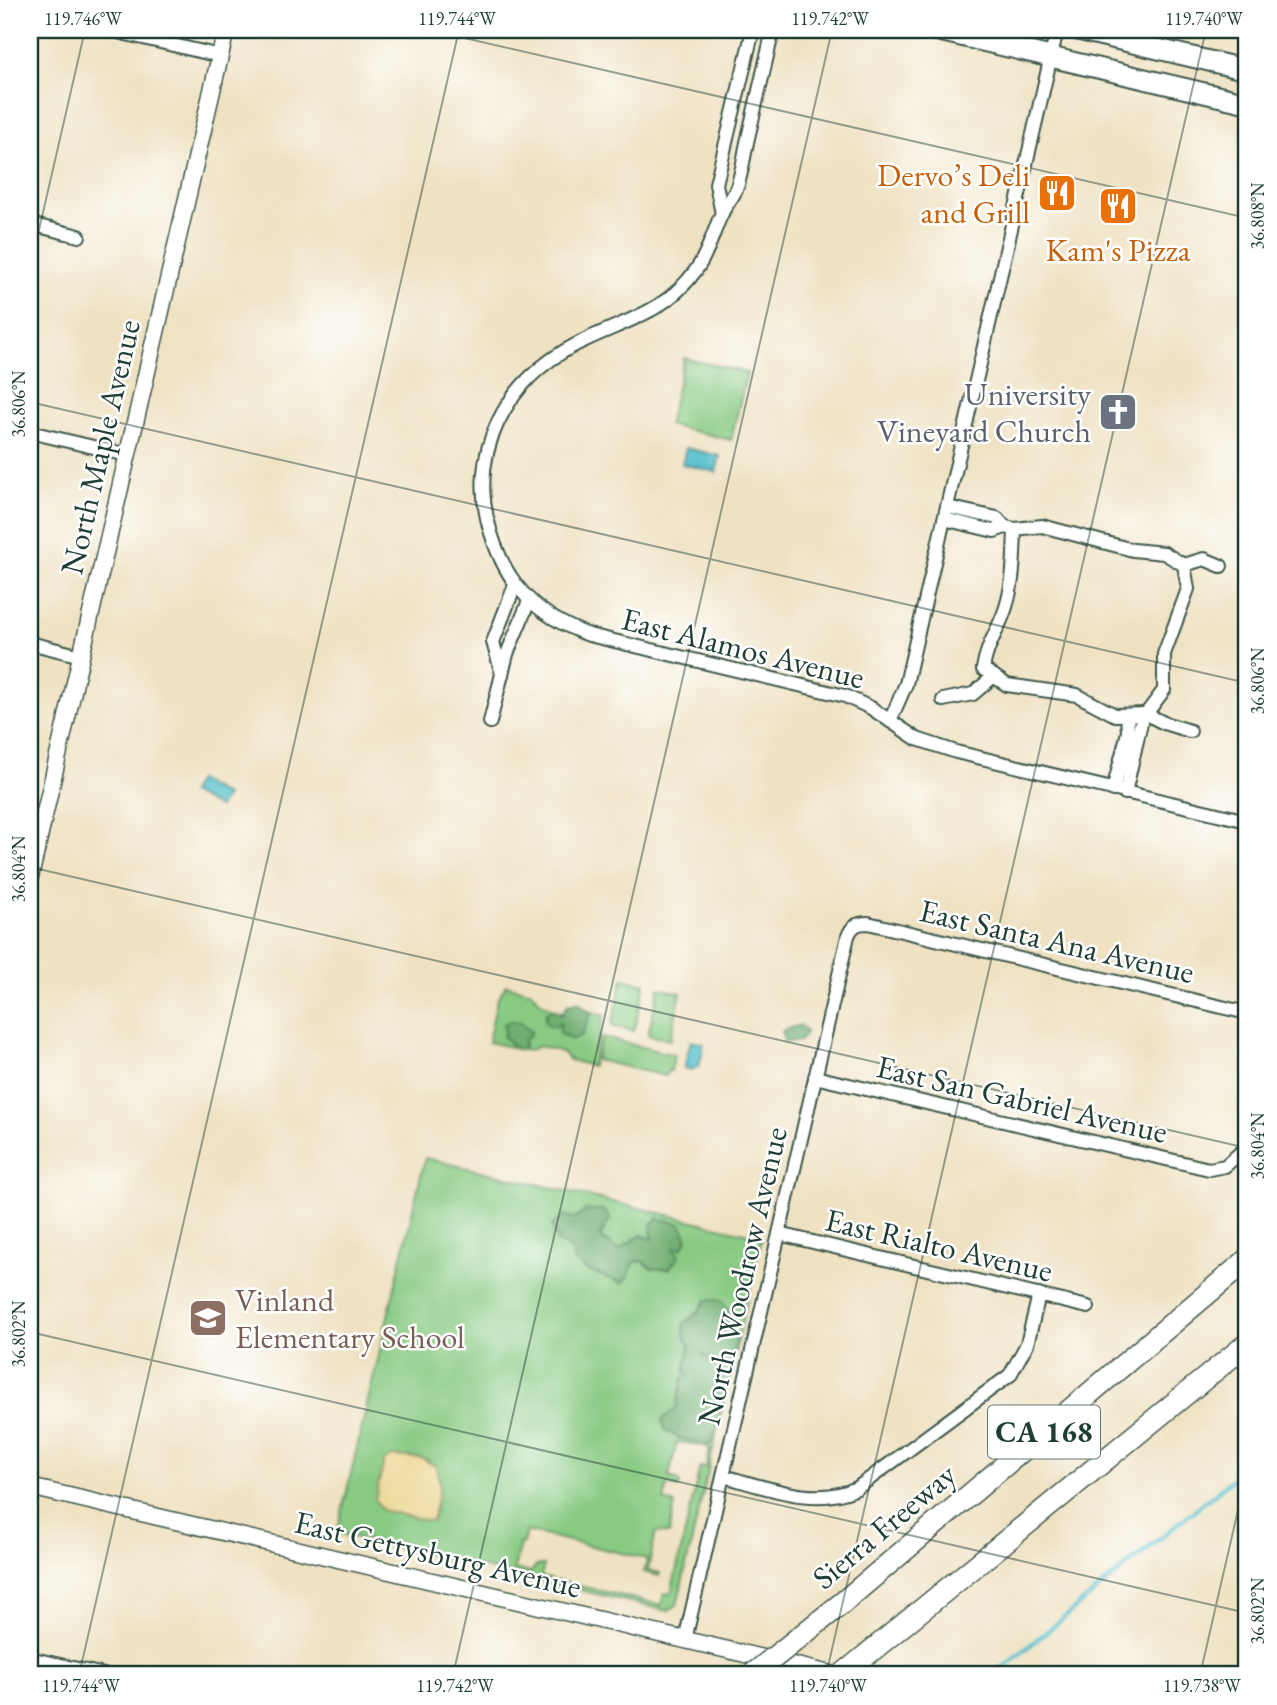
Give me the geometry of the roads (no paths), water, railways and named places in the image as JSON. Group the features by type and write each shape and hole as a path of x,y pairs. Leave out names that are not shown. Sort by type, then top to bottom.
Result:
{"highway":[{"name":"Sierra Freeway","path":"752,1675 841,1604 1247,1261"},
{"name":"CA 168","path":"842,1675 1247,1344"}],"main road":[{"path":"935,30 1247,103"},
{"path":"1078,30 1247,70"}],"street":[{"path":"109,30 220,56"},
{"name":"North Maple Avenue","path":"30,877 32,856 226,30"},
{"path":"722,214 716,184 753,30"},
{"name":"East Alamos Avenue","path":"773,30 736,188 722,214 705,257 692,276 674,295 639,318 581,342 554,357 529,377 499,417 485,457 483,497 496,551 515,585 529,601 576,631 845,696 862,702 917,738 956,752 1247,821"},
{"path":"890,721 906,684 1056,30"},
{"path":"30,224 79,236"},
{"path":"30,432 127,455"},
{"path":"946,513 997,518 1010,528 1042,526 1133,550 1164,553 1184,565 1204,559 1221,565"},
{"path":"1010,528 1012,583 1006,609 986,649 983,669 1007,685 1077,695 1115,715 1145,714 1190,731"},
{"path":"1119,792 1145,714 1164,690 1164,654 1188,589 1184,565"},
{"path":"502,674 493,642 515,585"},
{"path":"489,722 512,641 529,601"},
{"path":"30,643 81,656"},
{"path":"943,699 974,694 994,676"},
{"path":"1119,792 1128,732 1127,715"},
{"name":"East Santa Ana Avenue","path":"854,926 868,923 1247,1013"},
{"name":"North Woodrow Avenue","path":"685,1640 848,936 854,926"},
{"name":"East San Gabriel Avenue","path":"815,1077 1199,1167 1217,1169 1228,1164 1247,1147"},
{"name":"East Rialto Avenue","path":"779,1234 1088,1307"},
{"path":"723,1476 817,1498 840,1495 857,1488 1010,1375 1027,1344 1039,1296"},
{"name":"East Gettysburg Avenue","path":"30,1486 835,1675"},
{"path":"30,1662 38,1660 104,1675"}],"water":[{"path":"686,448 720,456 716,472 682,464"},
{"path":"197,780 226,796 219,808 190,793"},
{"path":"691,1041 704,1044 699,1066 692,1070 684,1068"}],"waterway":[{"path":"994,1675 1247,1467"}],"place":[{"name":"Dervo’s Deli and Grill","path":"1057,193"},
{"name":"Kam's Pizza","path":"1118,206"},
{"name":"University Vineyard Church","path":"1118,412"},
{"name":"Vinland Elementary School","path":"208,1318"}]}
